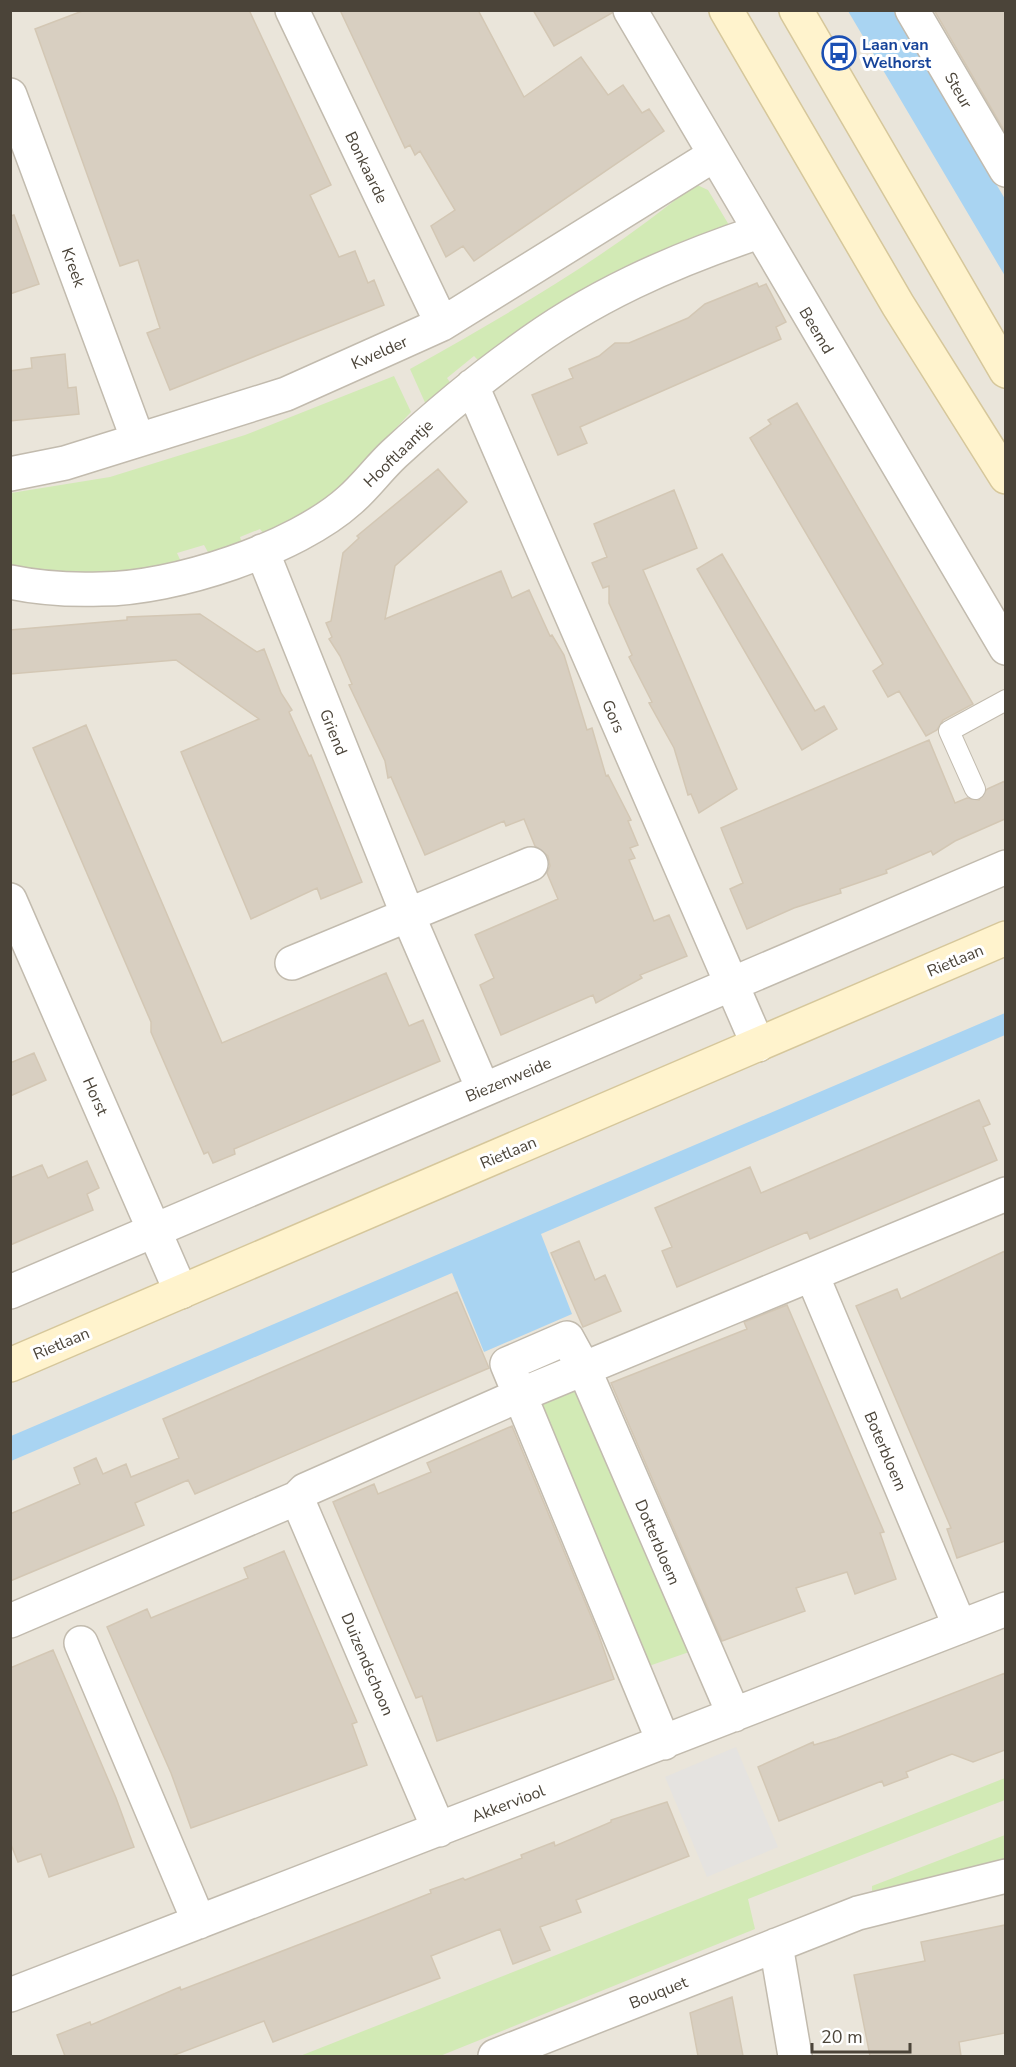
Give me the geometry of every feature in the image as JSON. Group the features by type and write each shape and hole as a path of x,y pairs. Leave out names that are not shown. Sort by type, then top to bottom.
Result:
{"street":[{"name":"Bonkaarde","path":"292,10 442,324"},
{"name":"Beemd","path":"630,10 1005,648"},
{"path":"726,10 898,305 1005,477"},
{"path":"796,10 1005,371"},
{"name":"Steur","path":"912,10 1005,170"},
{"name":"Kreek","path":"10,95 138,440"},
{"name":"Kwelder","path":"10,474 65,463 286,394 442,324 714,155"},
{"name":"Hooftlaantje","path":"10,582 102,589 171,580 261,551 306,531 349,501 391,456 472,386 562,320 625,285 687,256 759,232"},
{"name":"Gors","path":"472,386 758,1045"},
{"name":"Griend","path":"261,551 407,913 483,1089"},
{"path":"292,963 407,913 531,864"},
{"name":"Biezenweide","path":"10,1292 1005,867"},
{"name":"Horst","path":"10,900 182,1292"},
{"name":"Rietlaan","path":"10,1365 1005,938"},
{"path":"10,1621 297,1498 305,1490 516,1398 1005,1194"},
{"name":"Boterbloem","path":"812,1275 960,1627"},
{"name":"Dotterbloem","path":"584,1369 734,1715"},
{"path":"516,1398 664,1743"},
{"name":"Duizendschoon","path":"297,1498 439,1830"},
{"name":"Akkerviool","path":"10,1995 1005,1609"},
{"path":"81,1643 199,1922"},
{"name":"Bouquet","path":"495,2056 543,2047 776,1945 858,1914 1005,1876"},
{"path":"776,1945 795,2056"}],"lane":[{"path":"975,789 949,731 1005,700"}],"shaded area":[{"path":"11,11 1005,11 1005,1791 329,2056 11,2056"},
{"path":"736,1747 778,1847 707,1877 665,1777"},
{"path":"1005,1795 1005,2056 337,2056"}],"green space":[{"path":"695,184 708,190 729,225 479,361 474,356 447,378 454,388 427,407 410,369 521,305 593,260 662,211"},
{"path":"394,376 411,412 334,495 266,537 260,529 240,537 243,546 209,554 204,545 177,553 183,566 72,580 11,571 11,493 110,477 245,435"},
{"path":"576,1382 692,1651 646,1667 532,1400"},
{"path":"1005,1778 1005,1800 748,1899 755,1929 440,2056 300,2056"},
{"path":"1005,1835 1005,1861 872,1891 872,1886"}],"water":[{"path":"848,11 894,11 1005,199 1005,276"},
{"path":"1005,1013 1005,1035 541,1234 572,1314 484,1352 452,1273 11,1461 11,1436"}],"building":[{"path":"85,10 249,10 331,185 310,195 339,257 355,251 368,283 374,280 384,305 170,390 147,333 160,328 138,260 120,266 35,29"},
{"path":"340,10 478,10 524,97 581,57 608,95 623,85 642,113 649,109 664,131 474,261 463,246 446,257 431,226 455,210 420,151 415,155 410,145 405,148"},
{"path":"533,10 611,10 612,13 554,46"},
{"path":"934,10 1005,10 1005,132"},
{"path":"14,215 39,284 10,294 10,216"},
{"path":"757,283 759,287 766,284 786,322 776,327 781,339 580,427 587,443 558,455 532,395 573,378 569,369 599,356 615,343 629,343 688,318 705,304"},
{"path":"65,354 68,388 76,387 79,414 10,421 10,371 32,368 31,358"},
{"path":"797,403 973,704 943,720 937,730 926,736 899,691 888,697 873,671 883,664 750,438 771,424 768,420"},
{"path":"438,469 467,502 395,566 385,619 501,571 512,598 529,590 550,636 552,635 564,655 587,730 592,728 606,776 608,775 631,820 628,821 638,845 630,848 635,858 629,860 654,921 669,915 687,956 640,975 642,978 596,1003 593,995 501,1035 480,985 494,978 475,935 558,899 547,873 550,866 548,856 535,846 524,819 506,826 504,821 425,855 391,777 388,778 385,761 349,685 352,684 340,656 329,639 332,637 326,623 331,621 343,553 359,538 357,536"},
{"path":"674,490 697,548 643,570 737,789 699,813 691,794 688,795 674,748 649,703 652,702 629,657 632,655 609,603 609,586 603,588 592,563 607,557 594,524"},
{"path":"722,554 815,711 824,706 837,729 802,750 697,569"},
{"path":"200,614 257,652 264,649 281,693 292,710 289,712 309,756 311,755 362,882 321,899 317,888 251,919 181,752 259,719 176,660 10,674 10,630 127,620 127,617"},
{"path":"86,725 222,1043 386,973 409,1026 423,1020 440,1061 234,1149 235,1154 213,1163 208,1152 204,1154 151,1032 151,1022 33,748"},
{"path":"929,740 955,803 967,798 979,800 987,789 1005,781 1005,819 955,841 933,855 931,851 886,870 887,873 840,889 841,893 794,908 747,929 730,889 743,883 721,828"},
{"path":"34,1053 46,1080 10,1096 10,1063"},
{"path":"979,1100 990,1124 983,1127 997,1160 810,1239 807,1232 677,1287 662,1251 672,1247 655,1208 750,1167 761,1193"},
{"path":"87,1161 99,1188 87,1194 93,1210 10,1245 10,1178 42,1165 48,1178"},
{"path":"579,1241 595,1280 605,1275 621,1311 583,1327 551,1253"},
{"path":"1005,1251 1005,1541 957,1558 947,1529 951,1528 856,1306 897,1289 901,1299"},
{"path":"457,1292 489,1368 195,1494 188,1480 135,1503 144,1525 10,1581 10,1514 80,1484 74,1468 96,1458 103,1474 126,1464 131,1477 179,1458 163,1419"},
{"path":"787,1305 884,1532 880,1533 896,1579 855,1594 847,1572 796,1588 805,1611 722,1641 611,1383 747,1329 744,1322"},
{"path":"512,1426 598,1633 614,1679 437,1741 422,1696 416,1698 333,1502 374,1484 378,1494 431,1472 427,1463"},
{"path":"284,1551 357,1722 352,1724 367,1765 191,1828 171,1773 107,1627 147,1609 151,1618 248,1578 244,1568"},
{"path":"53,1650 116,1798 134,1847 49,1877 41,1854 18,1862 10,1842 10,1668"},
{"path":"1005,1673 1005,1750 973,1762 952,1754 906,1772 908,1777 884,1786 882,1781 779,1821 758,1767 813,1742 814,1745 837,1738"},
{"path":"667,1802 689,1856 576,1900 581,1912 540,1927 550,1950 513,1964 500,1929 431,1956 440,1978 273,2042 264,2021 172,2056 65,2056 57,2035 90,2022 91,2025 180,1987 181,1990 368,1918 431,1893 430,1890 463,1878 465,1880 522,1858 521,1855 554,1842 555,1846 611,1822 611,1820"},
{"path":"1005,1925 1005,2033 959,2042 961,2056 870,2056 854,1975 925,1961 921,1942"},
{"path":"732,1997 743,2056 698,2056 690,2013"}],"place":[{"name":"Laan van Welhorst","path":"839,53"}]}
